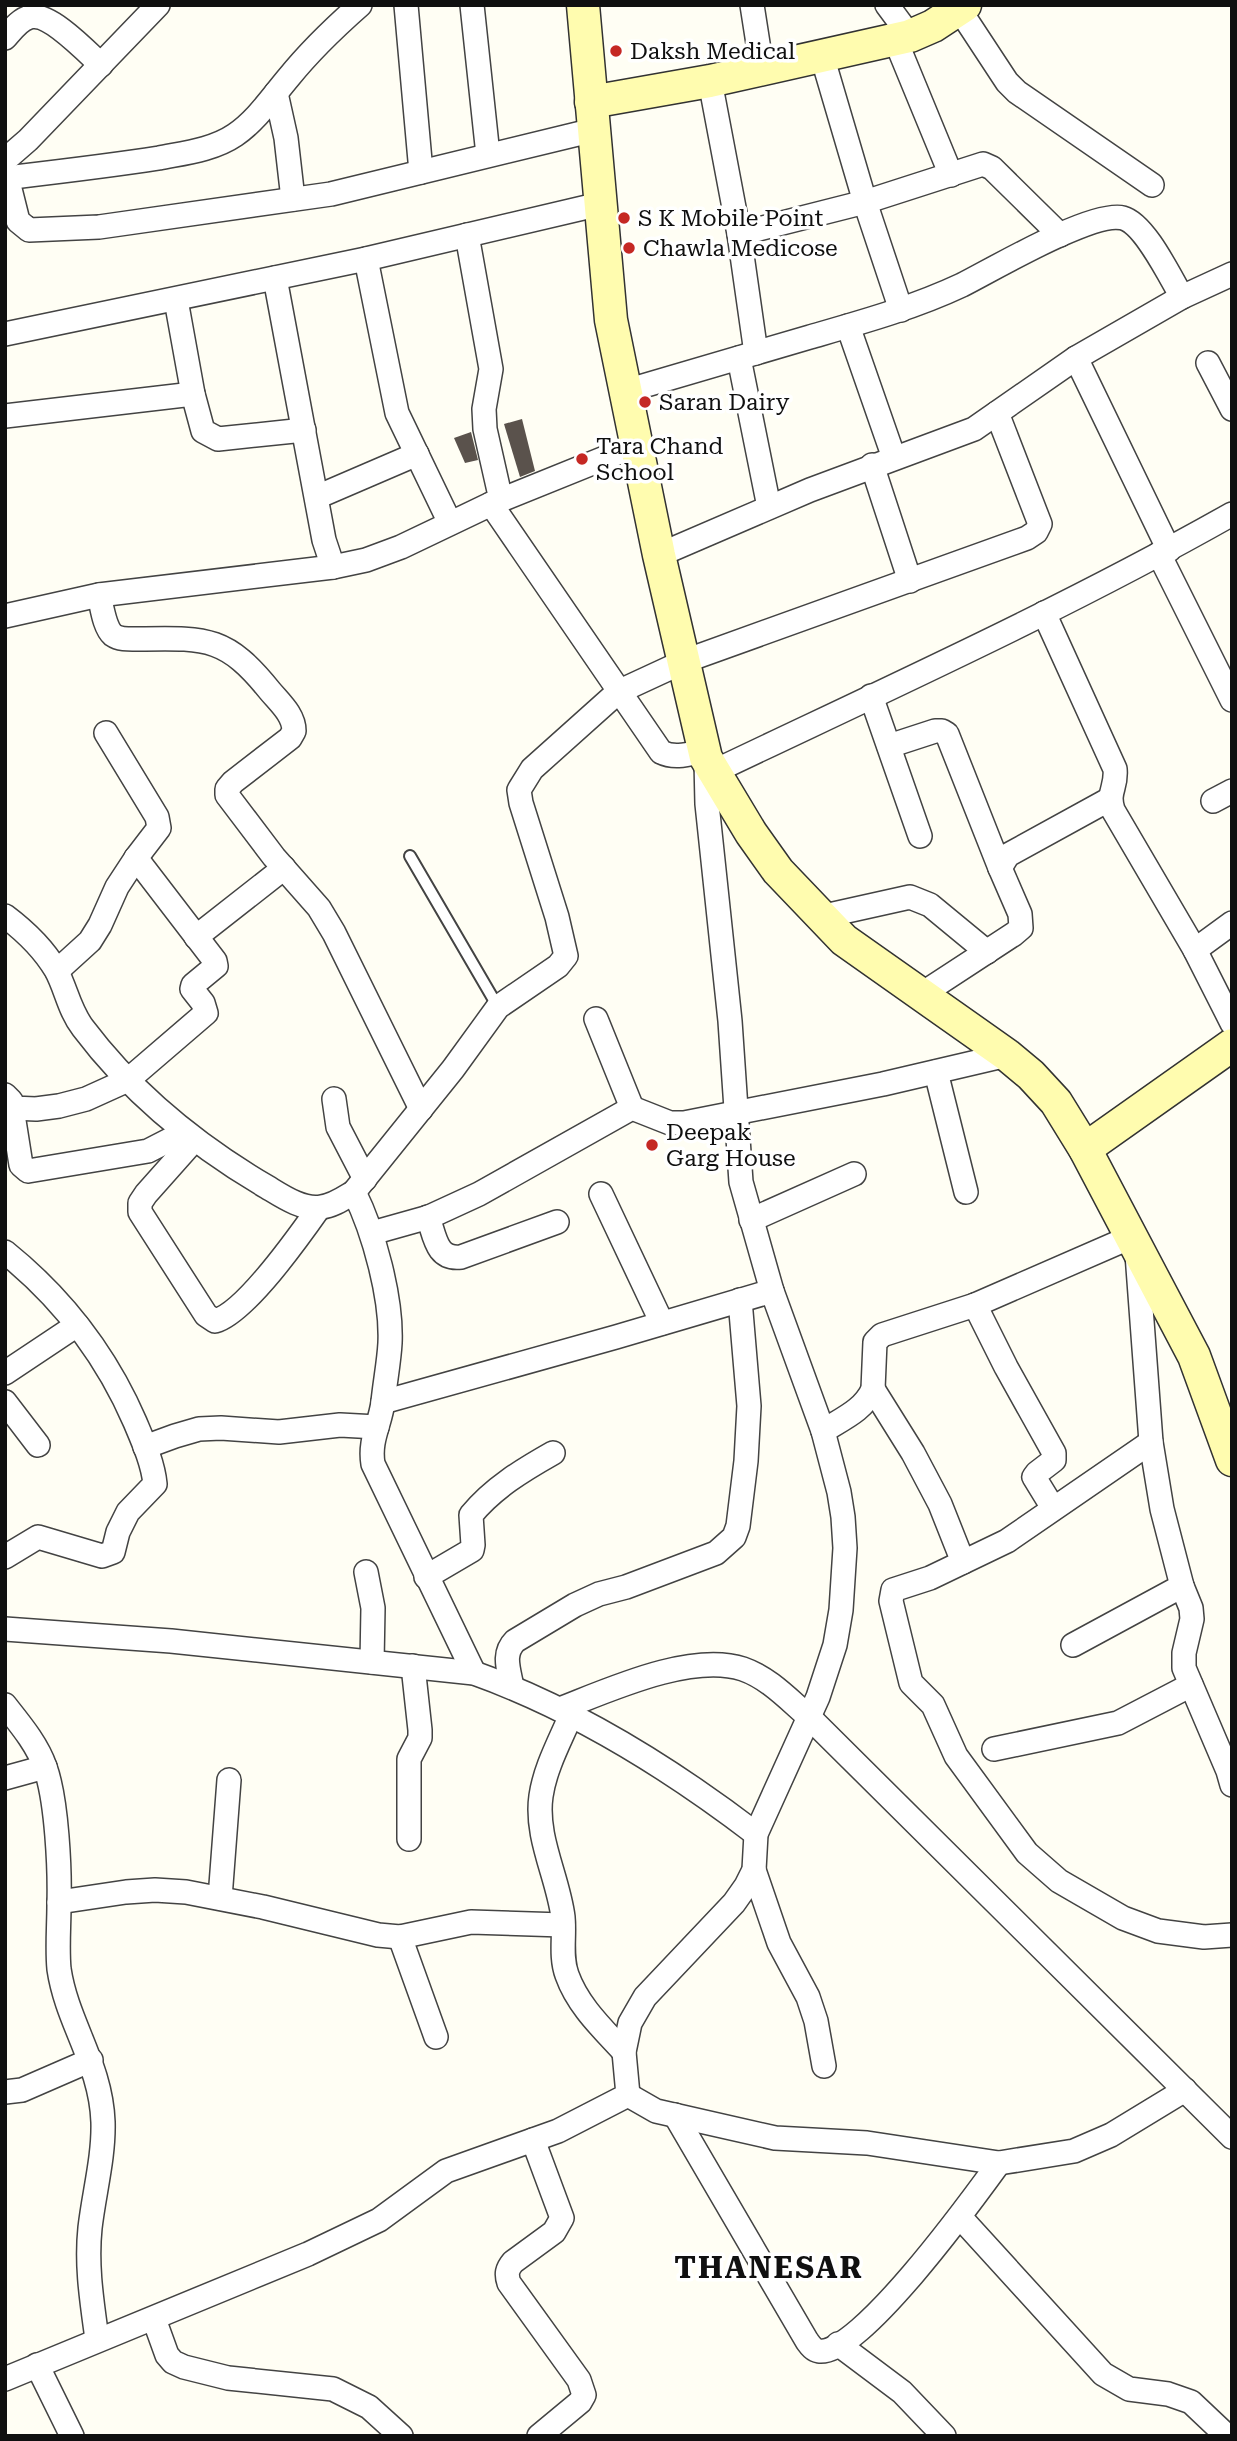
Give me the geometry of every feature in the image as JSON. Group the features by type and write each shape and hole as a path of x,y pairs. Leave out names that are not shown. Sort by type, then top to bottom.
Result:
{"main road":[{"path":"583,5 611,320 659,555 708,760 778,871 820,917 844,940 919,996 1007,1055 1031,1075 1056,1102 1085,1149 1194,1356 1232,1460"},
{"path":"593,116 710,81 902,37 933,26 962,7"},
{"path":"1085,1149 1232,1045"}],"street":[{"path":"158,5 29,140 6,172 18,221 29,230 99,228 331,194 488,155 593,116"},
{"path":"6,172 126,163 211,147 233,136 251,122 335,27 360,5"},
{"path":"407,5 421,172"},
{"path":"472,5 488,155"},
{"path":"752,5 762,69"},
{"path":"887,5 902,37 951,174"},
{"path":"962,7 1007,82 1017,92 1152,185"},
{"path":"5,38 16,25 30,17 44,17 101,65"},
{"path":"822,55 865,202 901,310"},
{"path":"710,81 739,233 747,356 769,507"},
{"path":"276,93 286,138 293,200"},
{"path":"739,233 865,202 983,164 992,168 1059,235"},
{"path":"5,334 366,259 600,204"},
{"path":"626,391 901,310 961,285 1059,235 1104,218 1120,217 1133,222 1182,297"},
{"path":"467,235 491,369 484,409 496,502 618,692 661,752 669,756 708,760 871,696 1044,613 1232,514"},
{"path":"366,259 393,398 405,433 450,523"},
{"path":"659,555 769,507 974,429 1076,358 1182,297 1232,274"},
{"path":"275,278 324,540 333,567"},
{"path":"176,300 193,394 203,432 218,439 304,430"},
{"path":"848,326 894,458"},
{"path":"1076,358 1232,700"},
{"path":"1208,363 1232,409"},
{"path":"5,416 193,394"},
{"path":"5,916 27,933 45,953 57,971 80,1025 128,1080 190,1136 293,1202 319,1208 339,1201 360,1185 498,1007 558,966 566,956 563,938 520,803 519,790 532,769 618,692 685,661 1027,538 1040,524 996,413"},
{"path":"5,616 99,595 333,567 366,560 401,547 496,502 637,445"},
{"path":"317,496 417,454"},
{"path":"872,466 910,581"},
{"path":"99,595 112,635 126,639 190,638 215,643 236,656 259,677 290,716 295,731 290,738 233,782 227,789 230,802 319,908 421,1109"},
{"path":"1044,613 1115,769 1116,782 1110,799 1113,810 1195,950 1232,1023"},
{"path":"871,696 920,836"},
{"path":"888,746 935,731 947,734 1022,921 1021,928 1014,934 919,996"},
{"path":"57,971 90,941 117,887 156,832 160,822 106,733"},
{"path":"708,760 707,804 730,1021 741,1182 772,1291 823,1432 844,1517 841,1610 835,1645 809,1717 756,1834 754,1870 779,1943 808,1997 816,2021 824,2066"},
{"path":"999,868 1007,855 1110,799"},
{"path":"136,858 215,961 216,966 192,985 206,1013 128,1080 86,1099 36,1109 9,1101 21,1165 28,1171 148,1151 190,1136"},
{"path":"196,937 284,868"},
{"path":"820,917 910,897 930,905 987,952"},
{"path":"1195,950 1232,923"},
{"path":"596,1019 632,1108 670,1123 736,1114 1007,1055"},
{"path":"936,1072 966,1192"},
{"path":"334,1099 338,1127 360,1185 386,1297 390,1342 383,1402 371,1450 373,1464 474,1674"},
{"path":"372,1233 428,1217 479,1194 632,1108"},
{"path":"190,1136 140,1203 140,1212 206,1315 215,1321 223,1319 233,1311 260,1283 286,1254 319,1208"},
{"path":"751,1220 854,1174"},
{"path":"601,1194 662,1324"},
{"path":"428,1217 439,1248 445,1256 452,1258 557,1222"},
{"path":"823,1432 864,1404 873,1389 875,1342 882,1335 975,1305 1133,1242 1151,1442 1162,1509 1182,1586 1191,1608 1192,1619 1183,1660 1191,1685 1225,1748 1232,1785"},
{"path":"5,1252 53,1295 111,1371 145,1447 155,1484 128,1512 118,1532 113,1552 102,1556 38,1537 5,1557"},
{"path":"383,1402 772,1291"},
{"path":"512,1687 507,1658 508,1648 515,1641 575,1605 716,1553 734,1537 738,1527 746,1461 749,1406 740,1300"},
{"path":"975,1305 1054,1453 1054,1460 1037,1472 1034,1478 1053,1508"},
{"path":"5,1373 77,1325"},
{"path":"873,1389 913,1453 940,1504 963,1562"},
{"path":"5,1402 37,1445"},
{"path":"145,1447 199,1429 279,1432 340,1425 377,1427"},
{"path":"1151,1442 1007,1541 930,1578 899,1587 891,1595 911,1683 933,1705 956,1756 1027,1853 1059,1881 1123,1918 1158,1931 1204,1937 1232,1935"},
{"path":"426,1577 472,1550 471,1515 477,1508 505,1483 553,1453"},
{"path":"366,1572 373,1608 372,1662"},
{"path":"1073,1645 1182,1586"},
{"path":"5,1629 171,1641 474,1674 512,1687 566,1712 690,1785 756,1834"},
{"path":"624,2052 577,1996 566,1974 563,1926 559,1899 545,1848 541,1797 566,1712 641,1678 679,1669 720,1665 744,1669 768,1681 809,1717 1185,2090 1228,2124"},
{"path":"409,1839 409,1759 420,1738 413,1667"},
{"path":"995,1749 1118,1723 1191,1685"},
{"path":"5,1705 33,1742 45,1767 51,1790 60,1902 59,1968 101,2097 103,2126 90,2229 89,2266 97,2339"},
{"path":"5,1778 45,1767"},
{"path":"220,1898 229,1780"},
{"path":"628,2095 624,2052 630,2023 645,1997 734,1903 754,1870"},
{"path":"60,1902 155,1890 186,1892 379,1935 400,1937 471,1923 563,1926"},
{"path":"400,1937 436,2037"},
{"path":"5,2092 22,2090 91,2060"},
{"path":"628,2095 656,2111 775,2138 867,2143 999,2163 1074,2151 1111,2135 1185,2090"},
{"path":"5,2379 308,2254 379,2220 446,2171 558,2131 628,2095"},
{"path":"676,2115 814,2350 822,2351 838,2344 901,2288 933,2253 999,2163"},
{"path":"533,2140 562,2218 554,2232 513,2262 507,2275 509,2283 579,2380 584,2395 580,2402 538,2436"},
{"path":"960,2217 1103,2374 1129,2389 1168,2394 1191,2402 1227,2436"},
{"path":"154,2319 167,2355 173,2362 228,2378 333,2389 369,2407 401,2436"},
{"path":"838,2344 902,2392 944,2436"},
{"path":"37,2365 72,2436"}],"lane":[{"path":"410,856 498,1007"}],"building":[{"path":"522,419 535,471 520,477 504,424"},
{"path":"471,432 478,460 465,463 454,438"}],"place":[{"name":"Daksh Medical","path":"616,51"},
{"name":"S K Mobile Point","path":"624,218"},
{"name":"Chawla Medicose","path":"629,248"},
{"name":"Saran Dairy","path":"645,402"},
{"name":"Tara Chand School","path":"582,459"},
{"name":"Deepak Garg House","path":"652,1145"}],"district":[{"name":"THANESAR","path":"769,2267"}]}
